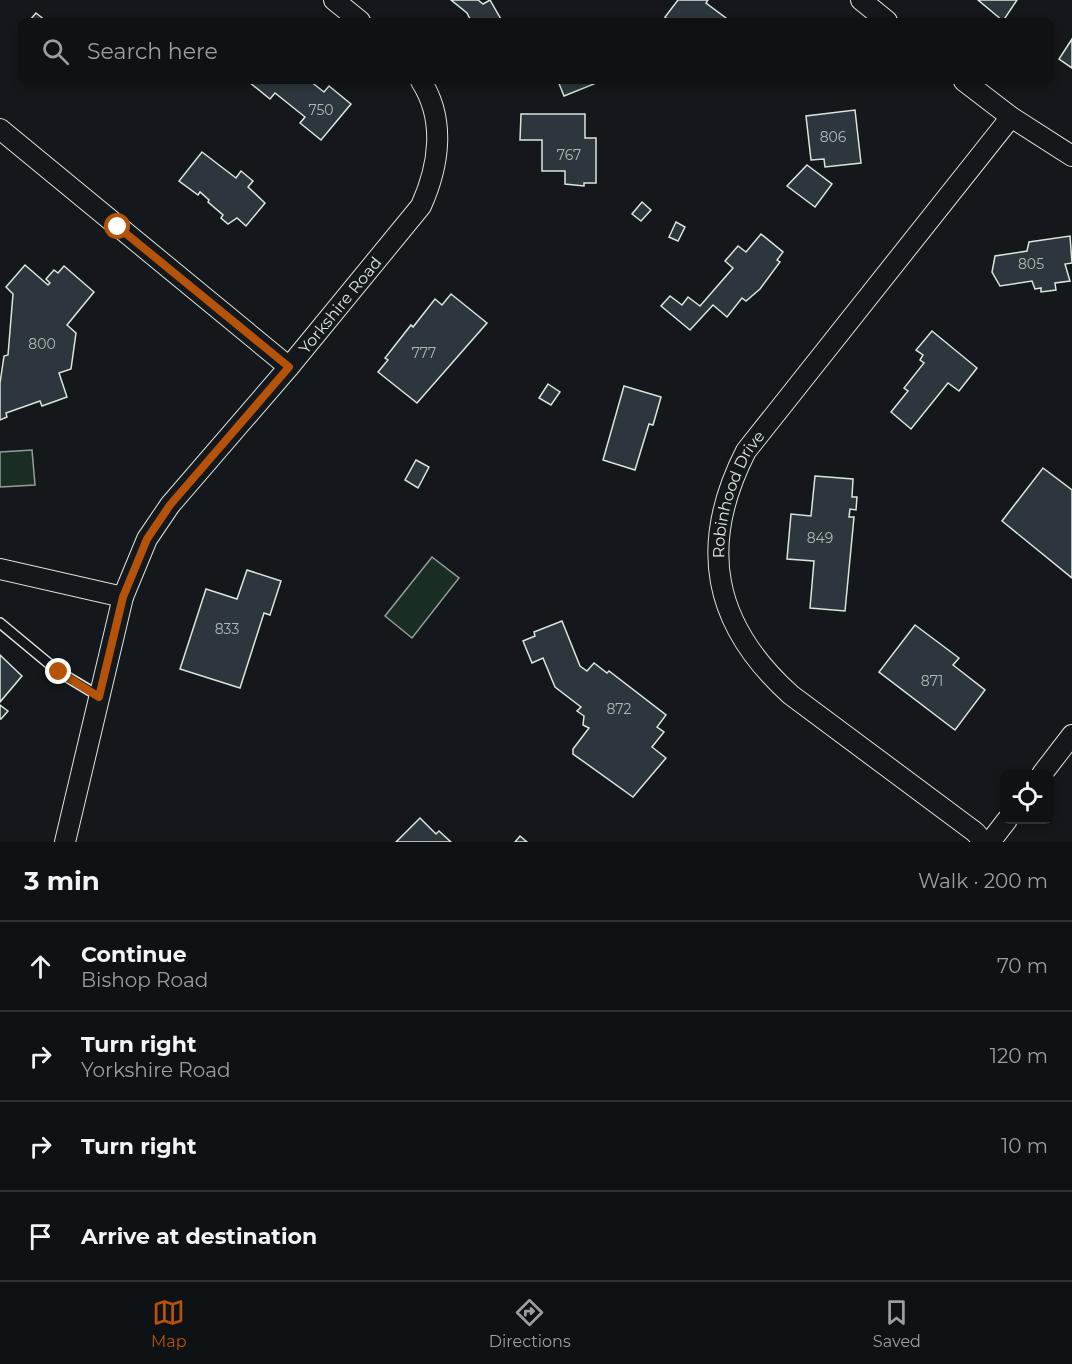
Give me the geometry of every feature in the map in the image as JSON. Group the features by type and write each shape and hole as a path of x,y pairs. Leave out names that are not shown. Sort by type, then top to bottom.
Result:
{"street":[{"path":"334,0 356,18"},
{"path":"861,0 883,18"},
{"name":"Yorkshire Road","path":"65,842 123,597 147,539 170,505 411,220 431,183 437,158 438,133 433,108 422,84"},
{"path":"968,84 1011,117 1072,156"},
{"name":"Robinhood Drive","path":"984,842 975,832 791,695 767,674 747,649 732,621 723,591 718,560 724,503 746,451 1011,117"},
{"path":"0,129 289,367"},
{"path":"0,569 123,597"},
{"path":"1045,770 1072,735"},
{"path":"990,842 1003,824"}],"lane":[{"path":"0,623 59,672 99,697"}],"green space":[{"path":"32,450 35,485 0,487 0,452"},
{"path":"432,557 459,578 412,638 385,616"}],"building":[{"path":"451,0 478,0 483,4 490,0 500,18 470,18 467,13"},
{"path":"678,0 708,0 706,3 726,18 666,18"},
{"path":"978,0 1017,0 1005,18 999,18"},
{"path":"36,13 42,18 32,18"},
{"path":"1072,39 1072,68 1059,59"},
{"path":"251,84 314,84 324,92 329,86 351,104 321,140 300,123 305,117 275,93 270,99"},
{"path":"559,84 594,84 564,96"},
{"path":"855,110 861,163 825,167 824,159 811,160 806,116"},
{"path":"521,114 585,114 585,138 596,138 596,183 584,183 584,186 565,184 565,171 542,171 542,140 520,140"},
{"path":"202,152 236,178 241,171 253,181 248,187 265,203 246,226 237,218 228,224 221,218 223,215 200,192 198,195 179,181"},
{"path":"807,165 832,184 815,207 787,186"},
{"path":"642,202 651,210 641,221 632,214"},
{"path":"676,222 685,227 678,241 669,237"},
{"path":"761,234 783,252 777,260 780,262 760,289 746,301 742,298 727,317 713,305 690,330 661,306 670,296 682,305 688,297 700,306 733,268 725,261 738,246 746,252"},
{"path":"1070,236 1072,263 1065,264 1070,281 1055,283 1056,290 1041,292 1041,288 1035,289 1032,281 1000,286 992,272 995,256 1027,251 1029,242"},
{"path":"25,265 48,285 50,283 46,279 54,270 58,273 64,266 94,292 67,325 76,333 71,369 59,373 67,397 42,406 40,401 6,413 7,417 0,420 0,383 4,356 8,355 13,294 6,287"},
{"path":"451,294 487,323 417,403 378,372 388,360 385,358 435,299 442,305"},
{"path":"932,331 977,368 959,391 948,383 911,429 891,412 908,391 904,388 924,363 920,360 923,355 916,350"},
{"path":"548,384 560,392 551,405 539,398"},
{"path":"624,386 661,397 653,425 649,424 635,470 603,460"},
{"path":"416,460 429,467 418,488 405,480"},
{"path":"1043,468 1072,490 1072,578 1002,521"},
{"path":"815,476 853,479 852,497 857,497 856,510 850,509 849,517 854,517 845,611 810,608 814,561 787,559 791,514 811,516"},
{"path":"247,570 281,581 270,615 264,613 240,688 180,669 206,589 237,599"},
{"path":"562,621 580,666 587,671 594,663 607,673 609,671 666,715 657,727 664,732 652,747 666,758 633,797 573,754 573,749 589,728 583,725 584,716 577,711 581,707 555,687 543,658 532,663 523,641 535,636 534,632"},
{"path":"915,625 959,658 953,665 985,690 955,730 879,672"},
{"path":"0,655 22,676 0,702"},
{"path":"0,705 8,711 1,719 0,719"},
{"path":"420,818 436,834 439,831 451,842 396,842"},
{"path":"520,836 527,842 515,842"}],"route":[{"path":"59,672 99,697 123,597 147,539 170,505 289,367 118,227"}]}
